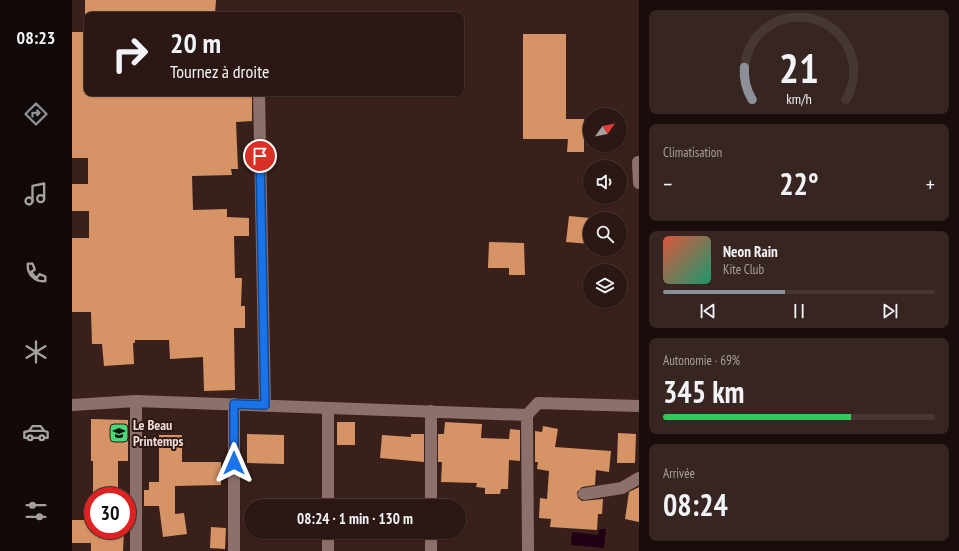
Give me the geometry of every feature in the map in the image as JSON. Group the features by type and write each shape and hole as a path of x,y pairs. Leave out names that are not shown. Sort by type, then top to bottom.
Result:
{"street":[{"path":"259,96 265,405"},
{"path":"638,162 639,183"},
{"path":"136,401 136,551"},
{"path":"72,405 136,401 527,415"},
{"path":"528,551 527,415 538,403 639,406"},
{"path":"234,404 234,551"},
{"path":"328,408 328,499"},
{"path":"431,411 431,499"},
{"path":"584,494 622,488 639,478"},
{"path":"328,539 328,551"},
{"path":"431,539 431,551"}],"shaded area":[{"path":"599,529 606,529 604,548 571,545 572,532 598,535"}],"building":[{"path":"85,0 216,0 215,12 85,12"},
{"path":"72,32 84,32 84,96 252,96 252,121 236,122 238,169 231,169 232,175 192,176 193,210 227,209 227,217 249,218 249,236 234,236 235,278 242,278 241,306 245,306 245,328 234,328 235,390 204,391 203,357 170,359 169,340 135,340 135,343 133,343 134,364 104,366 102,344 92,344 91,312 72,312 72,238 89,238 89,211 72,211 72,184 88,184 88,158 72,158"},
{"path":"523,34 566,34 566,119 583,119 583,152 567,152 568,139 523,139"},
{"path":"569,216 583,217 583,243 566,242"},
{"path":"489,242 524,243 525,275 509,275 509,268 488,268"},
{"path":"91,419 128,420 128,461 118,461 118,487 93,487 93,461 91,461"},
{"path":"337,422 355,422 355,445 337,445"},
{"path":"445,422 482,424 481,438 509,439 510,429 520,430 520,461 509,460 508,489 501,489 500,494 485,494 485,488 476,487 477,483 441,482 442,462 438,462 438,434 444,434"},
{"path":"543,426 558,429 555,447 611,451 609,472 596,470 595,485 582,487 577,492 578,498 582,501 603,499 602,514 598,514 597,530 550,527 551,519 539,518 540,498 547,499 549,471 537,469 538,462 535,462 535,431 542,432"},
{"path":"618,433 636,434 635,463 617,463"},
{"path":"247,434 284,435 284,464 247,463"},
{"path":"411,434 424,434 424,462 380,458 382,435 411,437"},
{"path":"159,435 182,435 182,462 221,462 221,485 175,486 175,514 184,513 187,534 163,537 159,506 144,506 144,490 149,490 149,482 159,482"},
{"path":"639,487 639,522 625,519 629,492"},
{"path":"72,520 84,520 84,539 124,539 123,551 91,551 91,543 72,543"},
{"path":"211,527 226,528 225,549 210,548"}],"place":[{"name":"Le Beau Printemps","path":"119,433"}],"route":[{"path":"234,463 234,404 265,405 260,156"}]}
